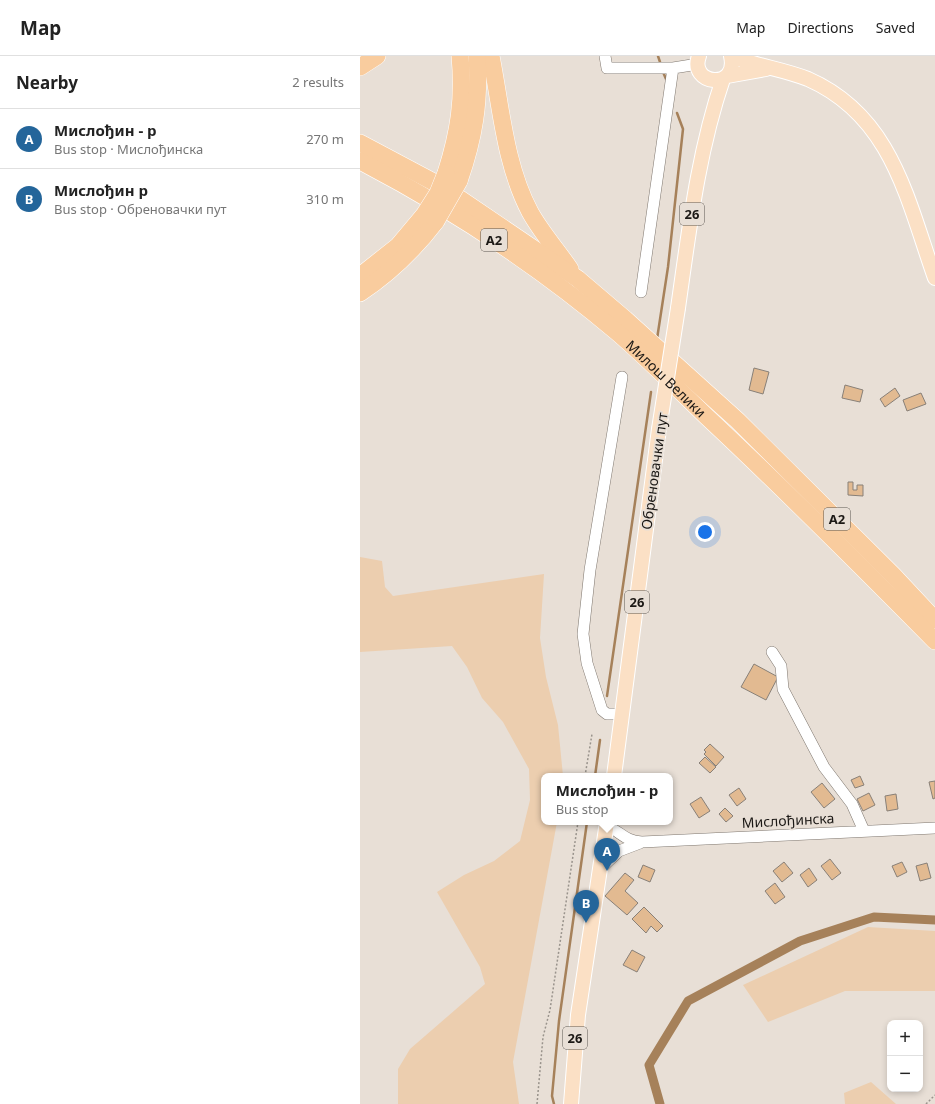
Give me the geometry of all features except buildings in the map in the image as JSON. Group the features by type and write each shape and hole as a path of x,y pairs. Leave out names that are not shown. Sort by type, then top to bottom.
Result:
{"highway":[{"path":"360,67 377,56"},
{"path":"452,177 460,120 462,91 460,56"},
{"path":"360,293 375,283 405,258 430,218 438,193 452,177 472,138 478,97 477,56"},
{"path":"491,56 511,158 518,184 530,211 578,279"},
{"name":"Милош Велики","path":"360,143 441,186 578,279 625,319 737,420 888,569 935,620"},
{"name":"Милош Велики","path":"360,161 438,204 496,242 554,283 618,334 825,529 935,641"},
{"path":"360,276 430,218"}],"main road":[{"path":"732,56 776,68 806,79 830,91 856,110 868,123 890,155 935,278"},
{"name":"26","path":"725,77 732,70 732,56"},
{"name":"26","path":"699,60 700,72 706,78"},
{"path":"706,78 713,80 759,70 776,68"},
{"name":"Обреновачки пут","path":"614,773 659,428 690,224 710,120 725,77"},
{"name":"Обреновачки пут","path":"706,78 710,120"},
{"name":"26","path":"571,1104 578,1015 607,825"}],"street":[{"path":"605,56 607,68 673,68 699,60"},
{"path":"641,292 673,68"},
{"path":"622,378 590,570 583,634 586,663 602,710 607,714 622,714"},
{"path":"772,652 781,666 783,689 824,767 852,804 864,831"},
{"name":"Мислођинска","path":"608,825 628,839 642,842 935,828"},
{"name":"Мислођинска","path":"600,869 619,851 642,842"}],"path":[{"path":"586,773 592,734"},
{"path":"537,1104 543,1037 550,1010 578,825"},
{"path":"926,1104 935,1095"}],"shaded area":[{"path":"360,557 382,561 385,587 393,596 544,574 540,638 546,677 558,725 563,773 541,773 541,825 556,825 513,1062 519,1104 398,1104 398,1069 410,1049 485,984 480,967 437,892 464,875 494,861 520,841 530,800 529,769 503,722 482,698 467,667 452,646 360,652"},
{"path":"868,927 935,931 935,991 845,991 768,1022 743,985"},
{"path":"871,1082 896,1104 845,1104 844,1093"}],"waterway":[{"path":"658,56 661,65"},
{"path":"663,72 666,79"},
{"path":"657,339 668,267 683,129 677,113"},
{"path":"607,696 651,392"},
{"path":"595,773 600,740"},
{"path":"554,1104 552,1096 559,1021 587,825"},
{"path":"660,1104 649,1065 688,1001 800,941 874,917 935,920"}],"place":[{"name":"Мислођин - р","path":"607,871"},
{"name":"Мислођин р","path":"586,923"}]}
